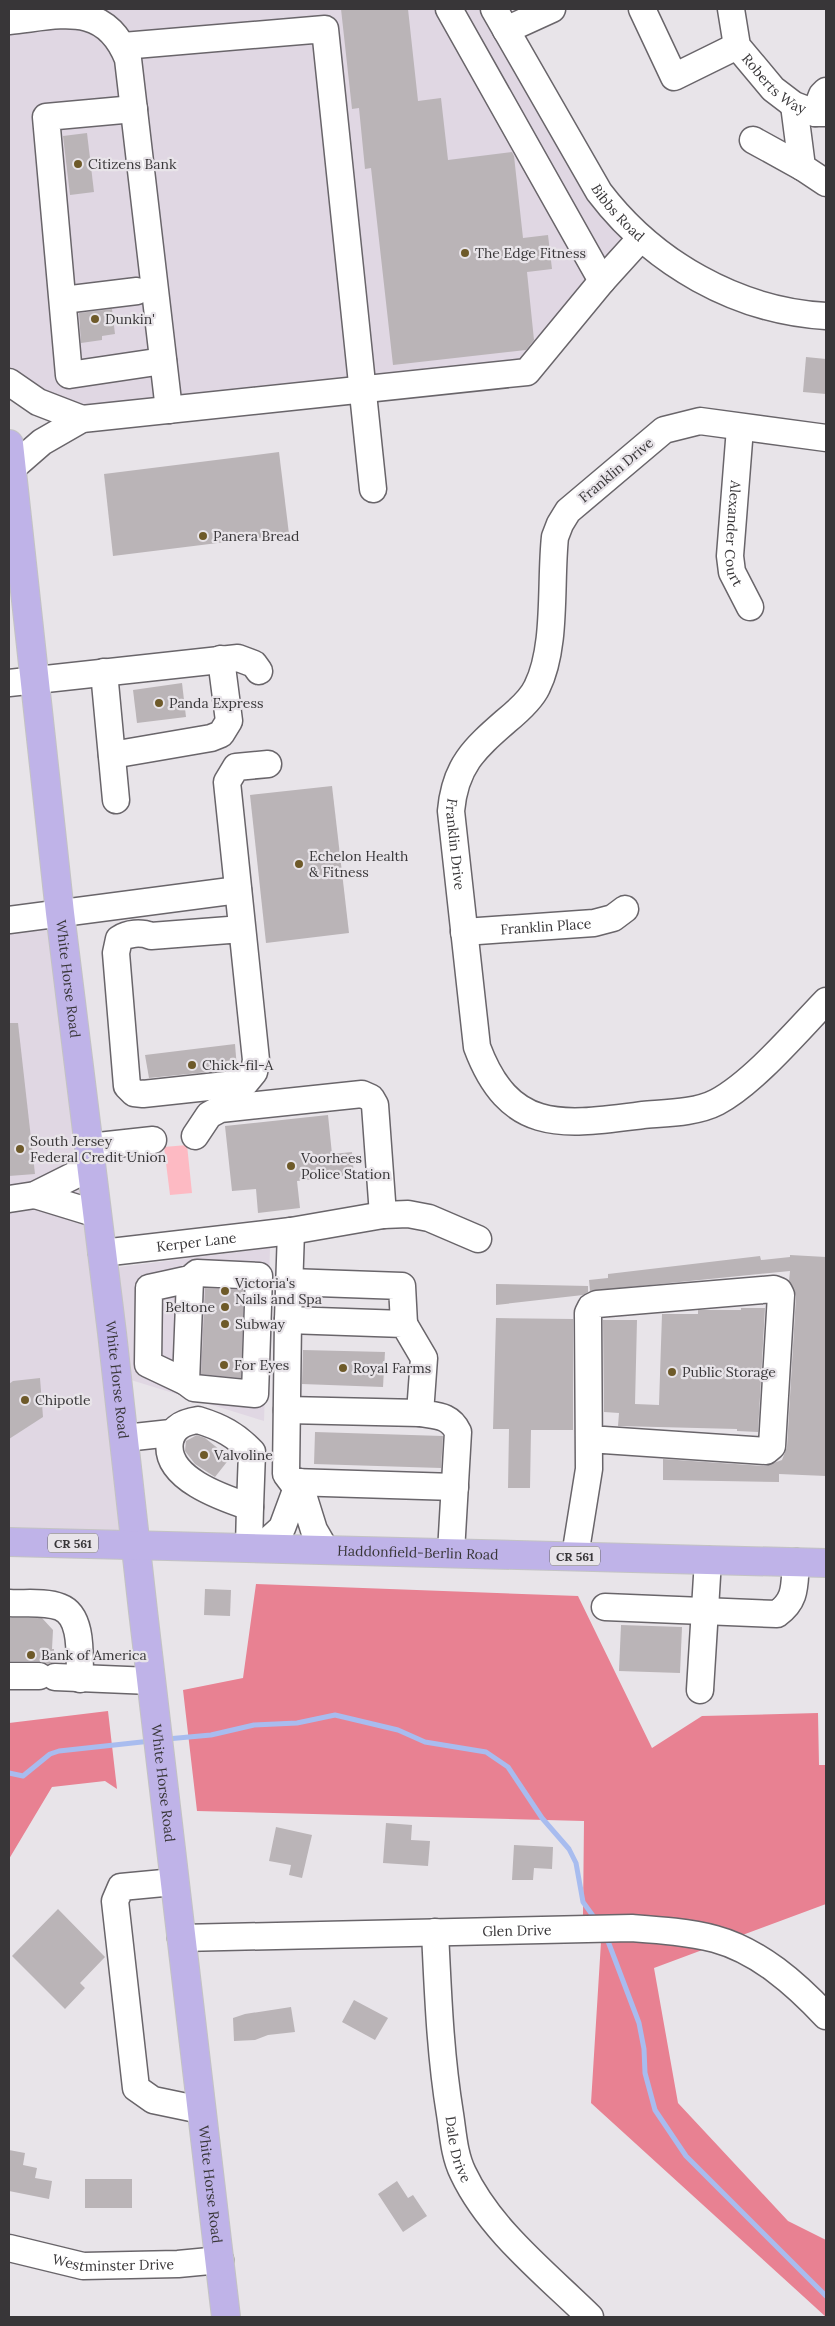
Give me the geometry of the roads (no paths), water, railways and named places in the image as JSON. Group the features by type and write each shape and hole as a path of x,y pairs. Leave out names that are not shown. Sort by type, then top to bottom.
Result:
{"main road":[{"name":"White Horse Road","path":"10,456 22,681 60,913 125,1438 174,1882 226,2317"},
{"name":"Haddonfield-Berlin Road","path":"9,1542 136,1543 826,1563"}],"street":[{"path":"449,9 602,281"},
{"path":"500,19 552,9"},
{"path":"642,9 674,77 737,46"},
{"name":"Roberts Way","path":"730,9 737,46 773,89 815,106"},
{"path":"9,21 40,13 94,14 109,28 123,46 128,59 134,109 155,362"},
{"name":"Bibbs Road","path":"500,19 599,192 614,212 641,238 667,260 735,296 769,308 826,316"},
{"path":"123,46 325,29 373,489"},
{"path":"802,167 815,106"},
{"path":"134,109 46,117 69,375 155,362"},
{"path":"753,140 802,167 826,183"},
{"path":"10,456 42,442 82,419 527,372 602,281 641,238"},
{"path":"135,265 137,291 169,410"},
{"path":"63,300 137,291"},
{"path":"9,382 38,402 82,419"},
{"name":"Franklin Drive","path":"826,438 740,428 700,420 664,430 568,511 560,524 553,558 547,664 532,695 517,712 466,759 453,791 451,811 477,1047 486,1072 500,1093 528,1114 549,1121 572,1123 692,1109 716,1103 739,1089 826,1001"},
{"name":"Alexander Court","path":"740,428 730,556 732,572 750,607"},
{"path":"22,681 238,658 246,660 259,671"},
{"path":"112,755 211,738 221,734 229,721 221,660"},
{"path":"104,672 116,800"},
{"path":"242,929 151,936 144,933 125,935 117,944 127,1086 134,1093 144,1094 245,1083 255,1069 256,1060 227,782 236,767 268,764"},
{"path":"9,920 238,890"},
{"name":"Franklin Place","path":"464,932 594,923 613,918 625,909"},
{"path":"195,1136 209,1115 220,1109 362,1094 371,1098 375,1105 382,1215"},
{"path":"35,1195 90,1157 153,1140"},
{"path":"9,1199 35,1195 97,1214"},
{"name":"Kerper Lane","path":"102,1253 291,1231 382,1215 408,1214 429,1218 478,1239"},
{"path":"291,1231 286,1474 292,1482 455,1487"},
{"path":"197,1273 259,1276 255,1394 194,1388 186,1382 148,1364 149,1288 190,1279 197,1273"},
{"path":"186,1382 190,1279"},
{"path":"289,1282 402,1286 404,1324 424,1358 420,1413"},
{"path":"575,1556 589,1469 588,1312 591,1307 597,1304 779,1290 781,1295 772,1437 769,1449 766,1451 589,1439"},
{"path":"288,1320 404,1324"},
{"path":"112,1333 148,1331"},
{"path":"287,1410 420,1413 445,1417 454,1424 458,1432 451,1552"},
{"path":"125,1438 171,1433 184,1422 198,1420 219,1426 237,1437 252,1452 250,1508 255,1547 282,1528 298,1482"},
{"path":"171,1433 168,1452 175,1466 208,1492 250,1508"},
{"path":"298,1482 314,1530 324,1549"},
{"path":"700,1690 708,1560"},
{"path":"605,1606 777,1614 787,1607 793,1597 796,1562"},
{"path":"9,1603 52,1605 66,1610 72,1616 76,1630 58,1677"},
{"path":"9,1676 151,1681"},
{"path":"174,1882 122,1887 115,1901 136,2088 154,2100 202,2110"},
{"name":"Glen Drive","path":"181,1938 632,1928 676,1932 716,1939 745,1951 769,1965 807,1996 826,2016"},
{"name":"Dale Drive","path":"436,1932 442,2064 455,2146 462,2172 478,2200 508,2237 590,2317"},
{"name":"Westminster Drive","path":"9,2248 83,2266 178,2264 220,2260"}],"waterway":[{"path":"167,1739 211,1735 254,1725 297,1723 335,1715 398,1730 425,1742 486,1752 508,1767 542,1818 569,1849 576,1863 583,1902 596,1920"},
{"path":"9,1773 23,1776 50,1754 59,1751 151,1741"},
{"path":"606,1936 639,2023 644,2049 645,2073 655,2110 686,2156 826,2296"}],"place":[{"name":"Citizens Bank","path":"78,164"},
{"name":"The Edge Fitness","path":"465,253"},
{"name":"Dunkin'","path":"95,319"},
{"name":"Panera Bread","path":"203,536"},
{"name":"Panda Express","path":"159,703"},
{"name":"Echelon Health & Fitness","path":"299,864"},
{"name":"Chick-fil-A","path":"192,1065"},
{"name":"South Jersey Federal Credit Union","path":"20,1149"},
{"name":"Voorhees Police Station","path":"291,1166"},
{"name":"Victoria's Nails and Spa","path":"225,1291"},
{"name":"Beltone","path":"225,1307"},
{"name":"Subway","path":"225,1324"},
{"name":"For Eyes","path":"224,1365"},
{"name":"Royal Farms","path":"343,1368"},
{"name":"Public Storage","path":"672,1372"},
{"name":"Chipotle","path":"25,1400"},
{"name":"Valvoline","path":"204,1455"},
{"name":"Bank of America","path":"31,1655"}]}
